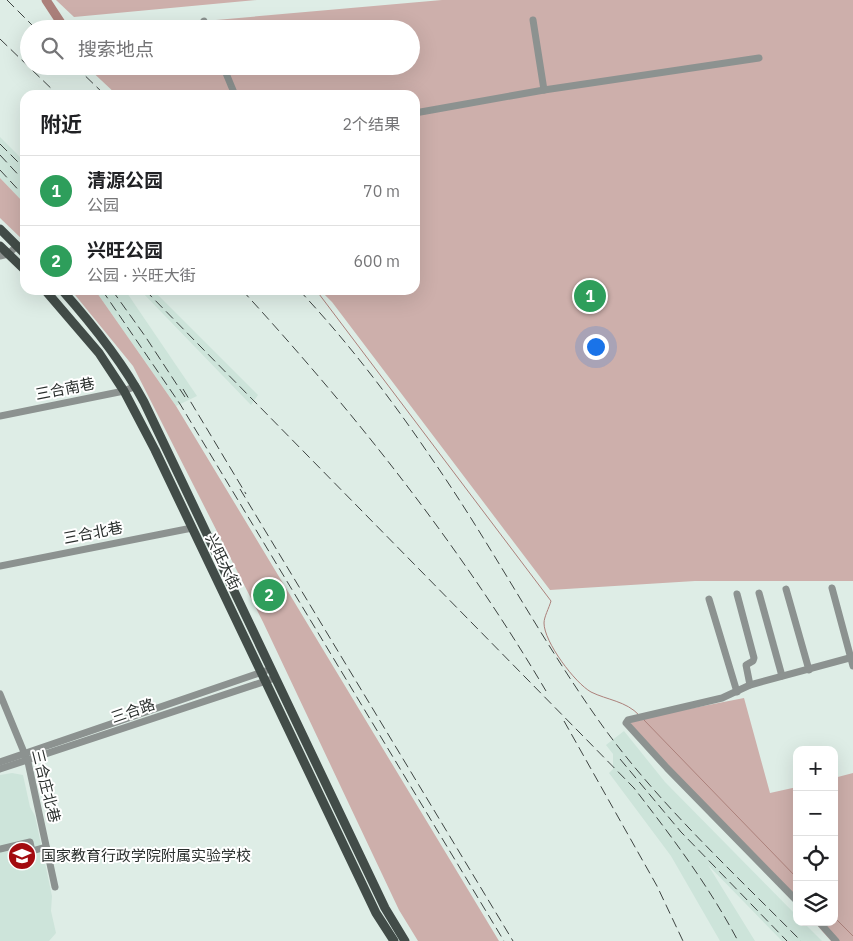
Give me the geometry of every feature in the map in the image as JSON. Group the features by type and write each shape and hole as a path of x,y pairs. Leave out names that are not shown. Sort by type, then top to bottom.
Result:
{"main road":[{"path":"0,229 20,249"},
{"path":"0,246 4,255 20,266"},
{"name":"兴旺大街","path":"49,295 99,352 124,391 192,528 376,913 394,941"},
{"name":"兴旺大街","path":"66,295 91,323 136,386 385,908 405,941"}],"street":[{"path":"533,20 544,90"},
{"path":"420,112 544,90 759,58"},
{"path":"227,75 233,90"},
{"path":"4,255 17,246"},
{"name":"三合南巷","path":"0,416 124,391 136,386"},
{"name":"三合北巷","path":"0,566 192,528"},
{"path":"793,896 667,768 626,722 722,698 750,684 852,660 832,588"},
{"path":"786,589 808,670"},
{"path":"759,593 782,676"},
{"path":"736,594 754,658 753,661 746,665 750,684"},
{"path":"709,599 737,692"},
{"name":"三合路","path":"0,769 26,758 273,673"},
{"name":"三合庄北巷","path":"0,694 26,758 55,887"},
{"name":"三合路","path":"0,762 26,758"},
{"path":"0,849 30,842 32,850 46,847"},
{"path":"822,926 836,941"}],"shaded area":[{"path":"56,0 257,0 74,17"},
{"path":"442,0 853,0 853,581 695,581 550,590 325,295 420,295 420,90 112,90 96,75 420,75 420,20 215,20"},
{"path":"0,137 20,157 20,199 0,178"},
{"path":"0,178 20,199 20,237 0,218"},
{"path":"75,295 98,295 176,406 499,941 418,941 399,910 263,622 133,366"},
{"path":"98,295 128,295 197,396 176,406"},
{"path":"145,295 158,295 258,395 251,405"},
{"path":"744,698 770,793 793,788 793,900 627,721"},
{"path":"624,731 665,782 793,912 793,926 807,926 822,941 782,941 708,865 755,941 720,941 671,856 609,773 613,769 613,754 606,745"},
{"name":"国家教育行政学院附属实验学校","path":"12,773 23,775 30,807 35,816 52,896 51,911 56,933 49,941 0,941 0,775"},
{"path":"853,773 853,941 831,941 818,926 838,926 838,777"}],"waterway":[{"path":"46,0 59,20"},
{"path":"320,295 551,601 544,621 545,631 549,641 569,671 591,692 622,704 639,715"},
{"path":"644,720 793,874"},
{"path":"838,921 853,936"}],"railway":[{"path":"7,0 27,20"},
{"path":"0,39 20,58"},
{"path":"37,75 53,90"},
{"path":"84,75 100,90"},
{"path":"0,144 20,164"},
{"path":"0,155 20,177"},
{"path":"0,170 20,192"},
{"path":"105,295 180,404 504,941"},
{"path":"116,295 185,397"},
{"path":"150,295 634,788 702,881 738,941"},
{"path":"246,295 325,384 442,533 479,585 546,691"},
{"path":"304,295 352,351 417,437 476,526 581,695 626,757 674,812 801,941"},
{"path":"183,389 246,494"},
{"path":"240,489 513,941"},
{"path":"564,721 657,886 683,941"},
{"path":"620,759 681,832 787,941"}],"place":[{"name":"清源公园","path":"590,296"},
{"name":"兴旺公园","path":"269,595"},
{"name":"国家教育行政学院附属实验学校","path":"22,856"}]}
